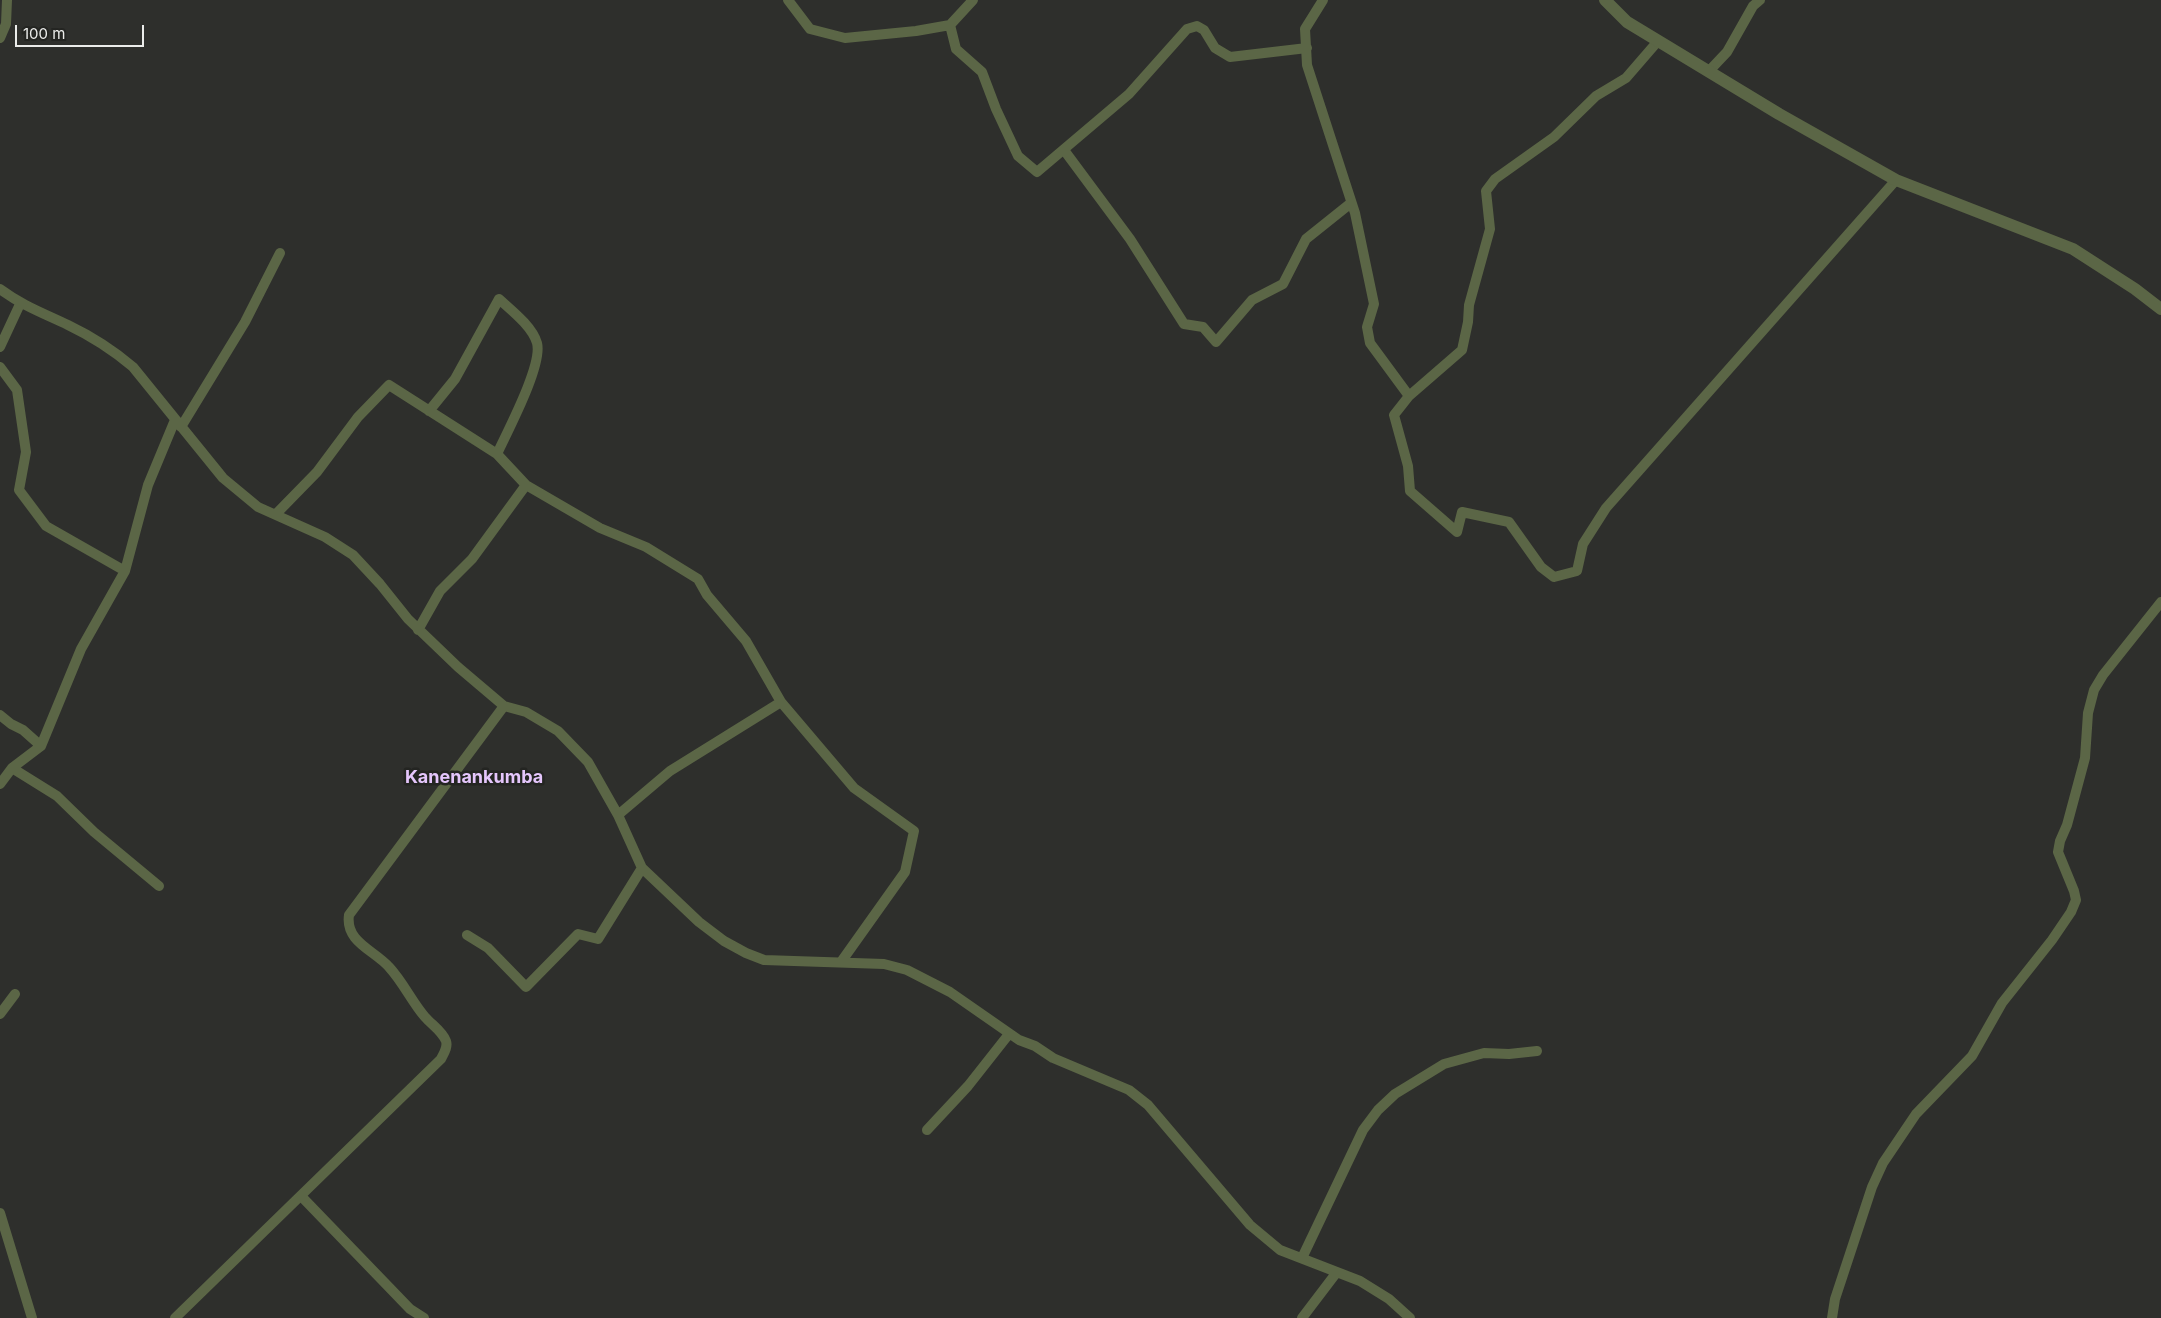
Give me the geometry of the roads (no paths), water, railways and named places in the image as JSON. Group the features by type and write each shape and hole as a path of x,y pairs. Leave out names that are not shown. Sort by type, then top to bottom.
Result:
{"street":[{"path":"0,38 6,24 7,0"},
{"path":"788,0 810,29 845,38 916,31 950,25 973,0"},
{"path":"1323,0 1305,29 1307,66 1351,203 1374,304 1367,327 1370,343 1409,396"},
{"path":"1604,0 1627,22 1779,114 1896,180 2073,249 2135,289 2161,309"},
{"path":"1709,71 1727,52 1753,6 1760,0"},
{"path":"950,25 956,49 982,72 996,109 1018,156 1037,172 1129,94 1186,29 1197,26 1204,30 1215,48 1230,57 1307,48"},
{"path":"1658,41 1626,78 1596,96 1554,137 1523,157 1490,185 1486,191 1490,229 1469,305 1468,322 1462,350 1409,396 1394,415 1408,466 1410,491 1457,532 1462,512 1509,522 1541,567 1554,577 1577,571 1583,544 1606,508 1896,180"},
{"path":"1064,150 1130,239 1184,324 1203,327 1216,342 1252,300 1284,284 1306,239 1351,203"},
{"path":"0,784 12,768 41,746 81,649 125,570 148,485 178,424 245,322 280,253"},
{"path":"0,289 20,304 70,326 115,351 133,367 224,478 258,507 325,537 353,556 418,630 504,706 526,712 558,731 588,762 618,814 642,868 699,922 724,941 746,954 764,960 884,964 907,970 950,992 1009,1034 1053,1058 1129,1090 1148,1105 1250,1225 1280,1250 1360,1281 1389,1299 1410,1318"},
{"path":"429,411 455,379 499,299 524,322 537,343 536,364 497,454"},
{"path":"0,347 20,304"},
{"path":"0,367 17,390 26,452 19,490 46,526 125,570"},
{"path":"276,514 317,472 358,417 389,385 497,454 526,485 600,528 646,547 698,579 708,595 746,641 781,702 854,788 914,831 905,872 841,962"},
{"path":"418,630 440,591 472,560 526,485"},
{"path":"1832,1318 1835,1299 1872,1187 1883,1163 1916,1114 1972,1056 2002,1003 2052,940 2071,912 2076,900 2058,852 2085,758 2088,713 2094,690 2103,675 2161,602"},
{"path":"618,814 670,771 781,702"},
{"path":"175,1318 441,1059 446,1048 446,1042 441,1033 425,1017 389,967 352,936 347,925 348,915 504,706"},
{"path":"0,715 11,724 23,730 41,746"},
{"path":"12,768 57,796 94,832 159,886"},
{"path":"467,936 488,948 526,987 578,934 598,939 642,868"},
{"path":"0,1014 15,994"},
{"path":"927,1130 968,1086 1009,1034"},
{"path":"1302,1258 1363,1130 1378,1110 1395,1094 1444,1064 1484,1053 1509,1054 1537,1051"},
{"path":"301,1196 410,1309 424,1318"},
{"path":"0,1213 32,1318"},
{"path":"1302,1318 1337,1272"}],"district":[{"name":"Kanenankumba","path":"474,778"}]}
